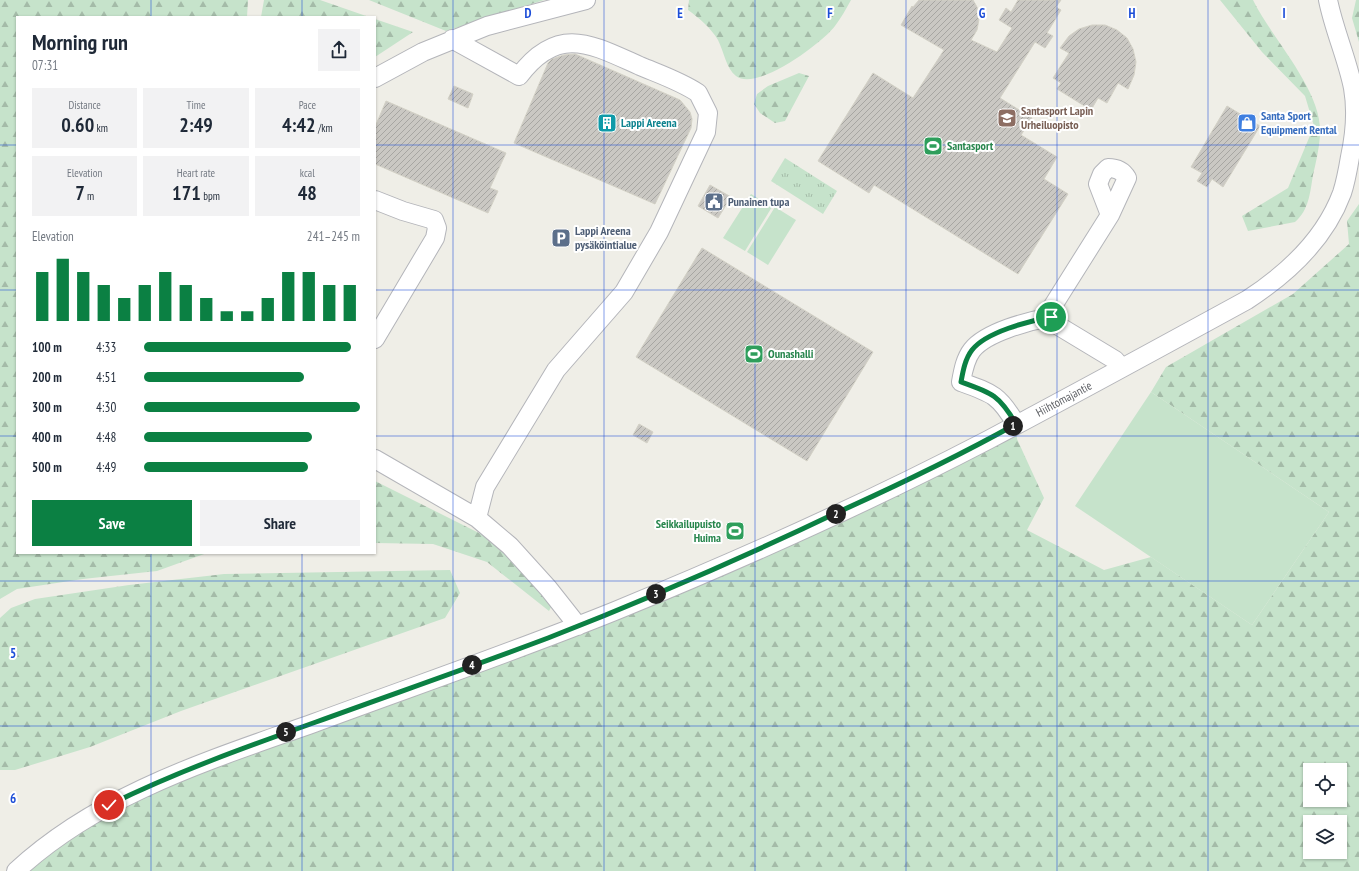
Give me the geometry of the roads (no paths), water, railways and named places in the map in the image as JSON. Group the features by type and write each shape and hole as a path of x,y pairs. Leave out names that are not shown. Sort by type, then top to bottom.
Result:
{"street":[{"path":"376,77 422,52 487,26 586,0"},
{"name":"Hiihtomajantie","path":"1318,0 1334,21"},
{"name":"Hiihtomajantie","path":"16,871 45,846 94,814 170,777 250,745 578,626 738,559 906,481 1122,368 1247,300 1267,287 1291,266 1319,235 1342,193 1355,127 1353,88 1328,0"},
{"path":"1334,21 1342,0"},
{"path":"452,40 519,76 529,62 544,51 556,46 567,42 594,45 698,93 705,105 708,121 706,132 694,161 659,232 632,279 613,305 584,336 556,370 485,487 477,518"},
{"path":"376,200 403,211 434,220 437,228 435,238 376,337"},
{"path":"1110,215 1050,312 1051,317 1057,325 1114,360 1122,368"},
{"path":"1016,424 1001,401 988,393 961,382 969,355 975,347 987,338 1031,320 1051,317"},
{"path":"376,460 477,518 510,546 548,588 578,626"}],"place":[{"name":"Santasport Lapin Urheiluopisto","path":"1007,118"},
{"name":"Lappi Areena","path":"607,123"},
{"name":"Santa Sport Equipment Rental","path":"1247,123"},
{"name":"Santasport","path":"933,146"},
{"name":"Punainen tupa","path":"714,202"},
{"name":"Lappi Areena pysäköintialue","path":"561,238"},
{"name":"Ounashalli","path":"754,354"},
{"name":"Seikkailupuisto Huima","path":"735,531"}]}
